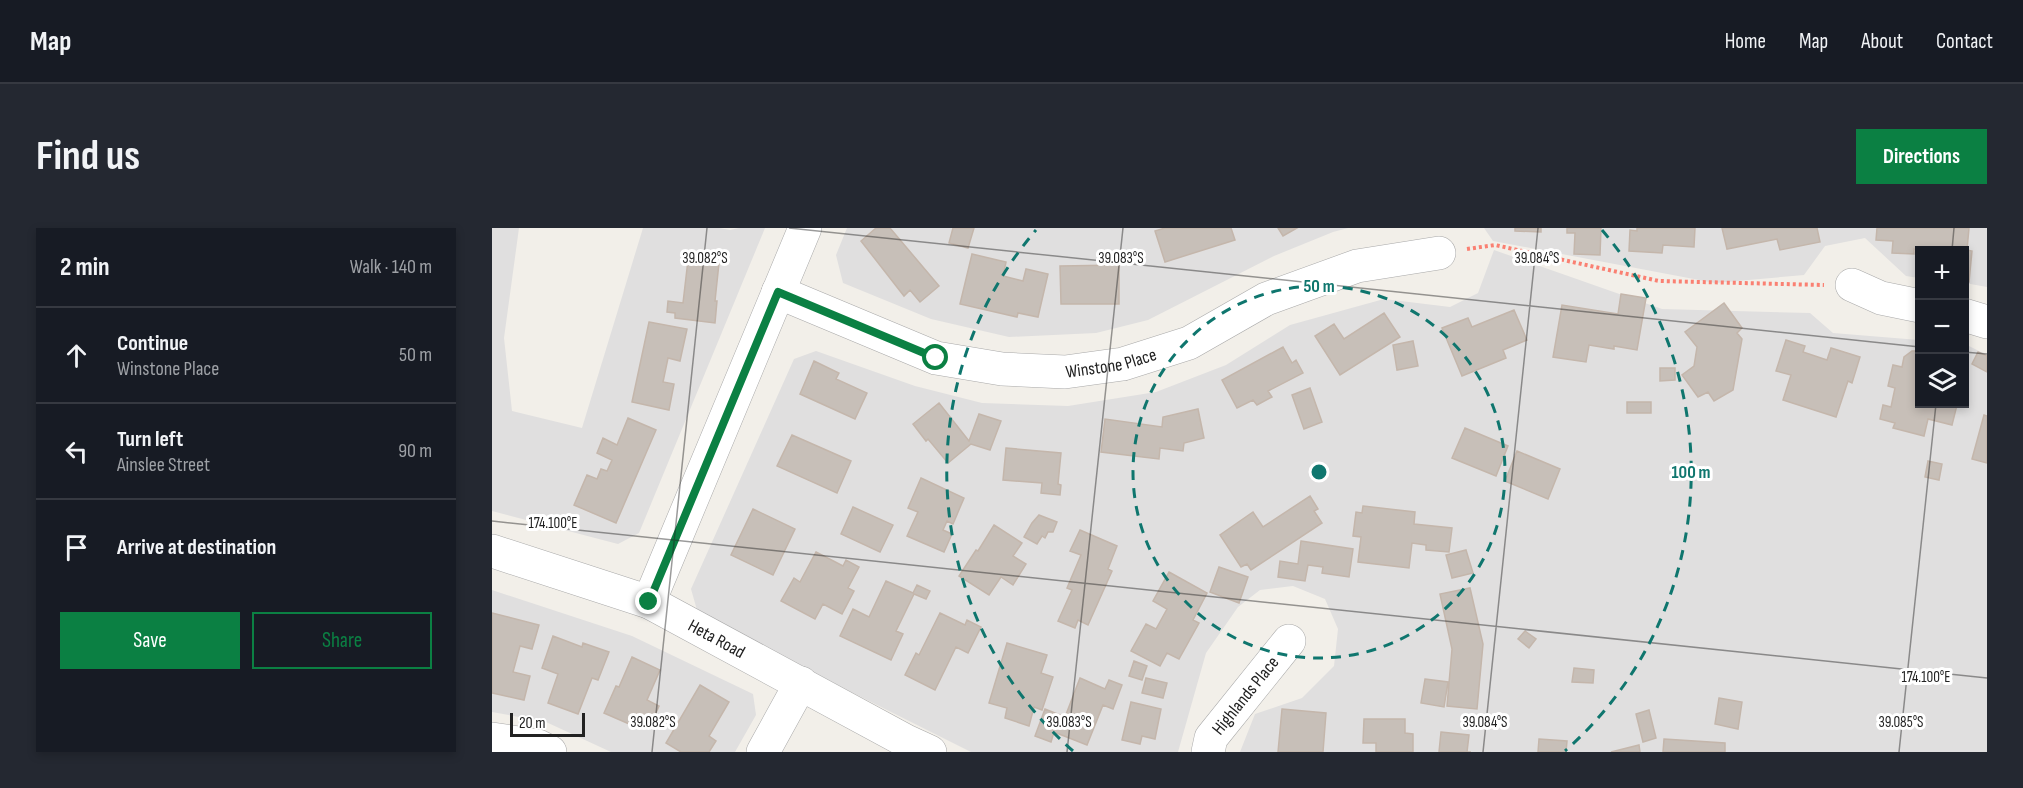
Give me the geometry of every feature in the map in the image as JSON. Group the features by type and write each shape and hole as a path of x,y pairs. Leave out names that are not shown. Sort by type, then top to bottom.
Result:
{"street":[{"path":"649,602 806,228"},
{"name":"Winstone Place","path":"778,292 936,358 1002,369 1065,372 1123,364 1189,343 1266,299 1357,266 1439,253"},
{"path":"1852,285 1881,298 1915,305"},
{"path":"1969,316 1987,322"},
{"name":"Heta Road","path":"492,551 649,602 930,752"},
{"name":"Highlands Place","path":"1208,752 1211,738 1289,641"},
{"path":"763,752 801,683"},
{"path":"492,739 538,746 550,752"}],"path":[{"path":"1439,253 1495,245 1659,281 1852,285"}],"shaded area":[{"path":"492,228 519,228 504,338 512,411 582,428 643,228 730,230 765,228 639,533 618,544 492,511"},
{"path":"847,228 1348,228 1274,256 1148,320 1096,333 1009,337 931,319 843,283 836,255"},
{"path":"1484,228 1987,228 1987,287 1969,284 1969,246 1915,246 1915,277 1906,276 1865,238 1825,246 1804,275 1715,283 1493,241"},
{"path":"1494,250 1662,309 1810,313 1833,333 1915,340 1915,408 1969,408 1969,346 1987,355 1987,752 1240,752 1255,714 1302,698 1334,666 1338,629 1325,599 1293,586 1260,590 1238,607 1206,653 1178,752 971,752 853,693 697,610 691,589 794,359 816,351 915,386 982,403 1068,406 1156,392 1226,365 1290,325 1384,299 1450,307 1478,293"},
{"path":"492,590 632,636 753,694 756,715 735,752 611,752 546,722 492,712"}],"building":[{"path":"876,228 890,228 939,286 920,302 910,290 904,296 861,241"},
{"path":"953,228 974,228 968,248 949,243"},
{"path":"1165,228 1231,228 1235,240 1165,262 1155,231"},
{"path":"1278,228 1297,228 1283,236"},
{"path":"1515,228 1541,228 1541,232 1515,231"},
{"path":"1567,228 1601,228 1600,255 1574,254 1575,233 1567,233"},
{"path":"1637,228 1695,228 1694,247 1663,245 1662,253 1629,251 1630,230 1637,231"},
{"path":"1722,228 1817,228 1820,242 1780,250 1777,239 1727,249"},
{"path":"1877,228 1969,228 1967,246 1915,246 1914,254 1892,253 1893,241 1876,240"},
{"path":"1969,250 1972,251 1969,282"},
{"path":"972,254 1006,262 1003,276 1023,281 1026,269 1048,274 1038,317 1018,313 1017,317 960,304"},
{"path":"688,260 719,263 715,323 675,318 675,313 667,312 668,301 683,303"},
{"path":"1119,265 1119,304 1061,304 1060,266"},
{"path":"1621,294 1646,298 1637,350 1589,345 1586,362 1553,357 1562,305 1618,314"},
{"path":"1724,303 1742,328 1737,333 1742,339 1733,390 1714,401 1708,392 1698,397 1682,375 1694,366 1697,347 1685,332"},
{"path":"1514,310 1527,340 1503,350 1506,358 1462,376 1442,328 1468,318 1472,327"},
{"path":"1384,313 1400,337 1340,375 1315,336 1334,324 1344,339"},
{"path":"649,322 687,329 680,361 668,358 663,382 674,384 669,410 632,402"},
{"path":"1786,340 1805,346 1803,352 1827,360 1831,348 1860,357 1852,383 1848,381 1836,417 1783,400 1791,375 1776,371"},
{"path":"1413,341 1418,366 1397,370 1393,345"},
{"path":"1283,347 1292,363 1296,360 1303,373 1268,391 1272,397 1257,405 1253,400 1237,408 1222,380"},
{"path":"1915,351 1915,408 1956,408 1952,425 1928,419 1924,436 1893,428 1895,423 1880,419 1883,405 1891,407 1895,388 1888,386 1893,365 1902,367 1904,357"},
{"path":"1978,352 1987,356 1987,372 1972,364"},
{"path":"814,361 839,373 836,379 867,393 855,419 800,394"},
{"path":"1660,368 1675,368 1675,380 1660,381"},
{"path":"1310,388 1322,422 1304,429 1292,395"},
{"path":"1627,402 1651,402 1651,413 1627,413"},
{"path":"939,403 969,441 979,414 1001,421 990,450 971,444 948,463 913,424"},
{"path":"1198,409 1204,438 1184,443 1183,451 1160,448 1159,459 1101,452 1105,419 1162,427 1163,417"},
{"path":"1984,415 1987,416 1987,463 1972,459"},
{"path":"628,418 656,430 616,523 574,505 587,475 597,479 601,469 607,471 612,460 597,453 603,438 617,445"},
{"path":"1465,428 1508,446 1496,476 1452,458"},
{"path":"792,435 851,461 837,493 777,466"},
{"path":"1006,448 1061,453 1058,484 1061,485 1060,495 1041,493 1042,483 1003,480"},
{"path":"1517,451 1560,469 1548,499 1505,481"},
{"path":"1928,461 1942,464 1939,480 1925,477"},
{"path":"921,478 964,498 953,524 947,521 943,530 952,534 944,552 907,536 918,512 908,508"},
{"path":"1310,496 1318,509 1314,511 1322,523 1251,570 1247,564 1241,567 1220,535 1253,512 1263,527"},
{"path":"1363,506 1415,512 1414,524 1452,528 1449,552 1426,550 1426,545 1412,543 1409,568 1358,562 1361,537 1353,536 1356,512 1362,513"},
{"path":"853,507 893,525 880,552 841,534"},
{"path":"753,509 795,529 773,575 731,555"},
{"path":"1039,515 1057,522 1053,532 1048,532 1045,538 1042,536 1037,544 1024,537"},
{"path":"994,525 1022,543 1013,556 1026,564 1013,585 1001,577 989,595 959,576"},
{"path":"1080,530 1117,546 1108,569 1112,571 1088,625 1078,620 1075,628 1058,621 1072,590 1067,588 1081,555 1070,551"},
{"path":"1301,541 1353,549 1349,577 1322,573 1323,567 1308,565 1305,581 1278,577 1280,561 1298,564"},
{"path":"1466,550 1473,573 1452,578 1446,555"},
{"path":"816,552 843,566 846,560 859,567 848,588 854,591 842,614 823,604 815,619 781,601 794,578 800,582"},
{"path":"1219,567 1248,577 1239,603 1210,592"},
{"path":"1169,572 1207,593 1193,620 1199,623 1179,659 1167,653 1160,666 1131,651 1146,624 1156,629 1167,609 1153,601"},
{"path":"886,581 913,593 917,585 930,591 926,599 914,594 896,631 903,634 891,660 840,636 853,609 869,617"},
{"path":"1470,588 1483,644 1477,709 1447,706 1452,649 1440,594"},
{"path":"492,613 539,625 532,649 520,646 513,672 530,676 524,700 492,693"},
{"path":"940,613 965,625 967,620 981,627 968,653 956,647 935,690 905,675 916,653 919,655"},
{"path":"1525,631 1536,639 1529,648 1518,639"},
{"path":"553,636 582,647 583,643 609,652 598,680 592,678 578,714 548,703 558,674 542,668"},
{"path":"1007,643 1047,655 1041,673 1053,677 1042,710 1034,707 1029,726 1005,718 1007,708 989,703"},
{"path":"632,657 660,670 647,700 659,706 649,729 637,724 636,727 604,713"},
{"path":"1134,661 1147,666 1142,680 1129,676"},
{"path":"1574,668 1594,670 1593,683 1572,682"},
{"path":"1080,678 1105,689 1109,680 1122,685 1113,709 1103,705 1087,745 1054,732 1051,742 1035,736 1045,709 1065,717"},
{"path":"1146,678 1167,683 1163,698 1142,693"},
{"path":"1425,679 1448,682 1444,707 1421,703"},
{"path":"700,685 729,702 709,736 716,741 709,752 681,752 666,743"},
{"path":"1719,698 1742,702 1738,729 1715,724"},
{"path":"1131,702 1161,709 1155,739 1142,736 1140,744 1122,740"},
{"path":"1282,709 1326,713 1323,752 1278,752"},
{"path":"1649,710 1656,738 1643,742 1636,714"},
{"path":"1364,719 1405,719 1405,733 1413,734 1413,752 1376,752 1376,743 1363,743"},
{"path":"1441,732 1469,735 1467,752 1439,752"},
{"path":"1539,739 1567,741 1566,752 1538,752"},
{"path":"1664,739 1725,743 1725,752 1663,752"},
{"path":"1639,745 1640,752 1611,752"}],"route":[{"path":"649,602 778,292 936,358"}]}
